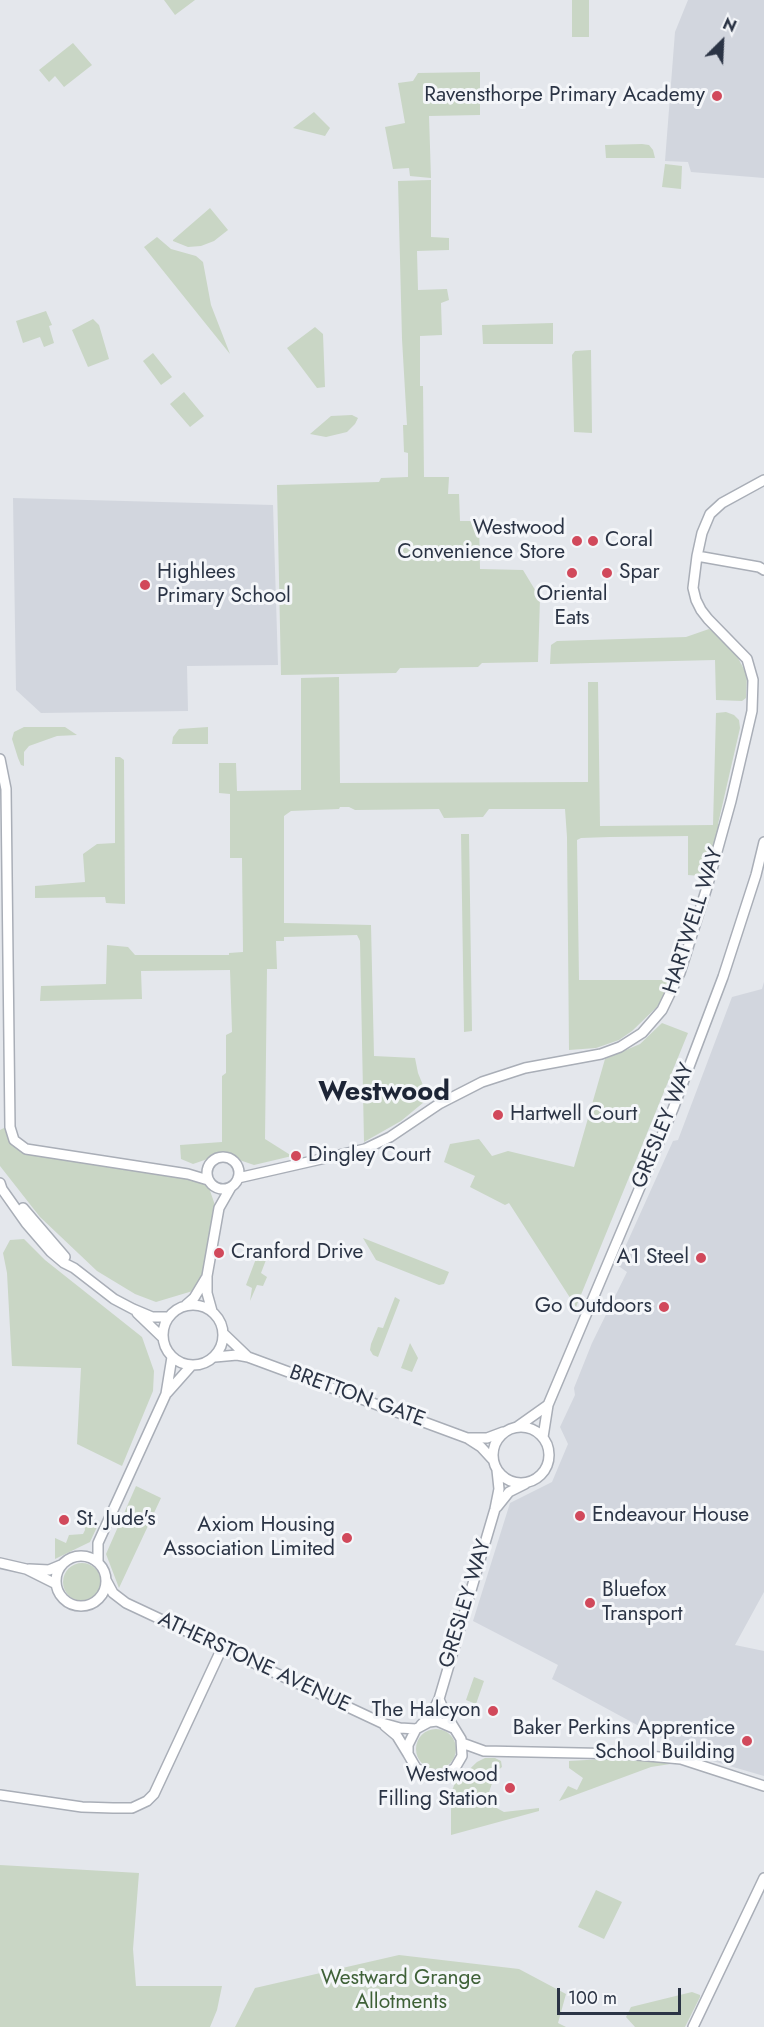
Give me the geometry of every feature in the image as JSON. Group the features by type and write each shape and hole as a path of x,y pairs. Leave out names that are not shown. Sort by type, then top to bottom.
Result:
{"street":[{"name":"HARTWELL WAY","path":"238,1178 359,1152 390,1137 439,1104 482,1082 525,1068 601,1054 620,1047 642,1033 662,1011 681,973 705,894 731,801 752,711 753,680 747,659 708,619 696,600 693,588 697,556 702,533 710,514 722,503 764,480"},
{"path":"697,556 762,567"},
{"path":"0,759 6,789 10,1127 14,1140 26,1149 188,1174 210,1182 221,1189 231,1187"},
{"name":"GRESLEY WAY","path":"543,1437 548,1405 673,1108 723,977 756,875 764,842"},
{"path":"188,1174 221,1157 258,1173"},
{"path":"207,1276 194,1298 168,1317 164,1326 163,1338 167,1351 172,1357 191,1366 200,1365 215,1357 220,1350 224,1334 222,1326 212,1311 207,1293 207,1276 219,1208 238,1178 239,1173 235,1162"},
{"path":"209,1164 207,1175 219,1208"},
{"path":"0,1181 2,1189 38,1237 64,1263 114,1299 133,1309 152,1317 168,1317"},
{"path":"186,1305 199,1305 212,1311"},
{"path":"133,1309 163,1338"},
{"name":"BRETTON GATE","path":"224,1334 248,1357"},
{"name":"BRETTON GATE","path":"215,1357 237,1355 248,1357 467,1438 481,1447 493,1460"},
{"path":"0,1563 26,1569 49,1570 88,1552 98,1543 166,1394 172,1357"},
{"path":"166,1394 191,1366"},
{"path":"517,1427 526,1427 536,1431 543,1437 548,1448 547,1464 538,1477 527,1482 510,1481 497,1470 493,1460 495,1444 505,1431 517,1427 548,1405"},
{"name":"BRETTON GATE","path":"467,1438 487,1438 505,1431"},
{"name":"GRESLEY WAY","path":"418,1727 431,1715 439,1699 495,1509 499,1489 497,1470"},
{"name":"GRESLEY WAY","path":"495,1509 509,1492 527,1482"},
{"path":"98,1543 98,1562"},
{"path":"62,1565 56,1584 59,1592 69,1603 84,1605 98,1600 103,1593 105,1572 98,1562 90,1557 76,1556"},
{"path":"26,1569 56,1584"},
{"name":"ATHERSTONE AVENUE","path":"106,1580 113,1593 126,1603 382,1723 400,1728 418,1727"},
{"name":"ATHERSTONE AVENUE","path":"98,1600 126,1603"},
{"path":"0,1795 81,1807 138,1806 154,1794 222,1648"},
{"path":"439,1699 462,1743 462,1756 458,1764"},
{"path":"453,1728 438,1721 418,1727 411,1736 408,1754 416,1768 430,1776 446,1774 458,1764 484,1751"},
{"name":"ATHERSTONE AVENUE","path":"382,1723 397,1736 408,1754"},
{"path":"462,1743 484,1751 658,1755 694,1763 764,1786"},
{"path":"693,2027 764,1878"}],"shaded area":[{"name":"Ravensthorpe Primary Academy","path":"688,0 764,0 764,178 691,172 688,162 665,161 675,32"},
{"name":"Highlees Primary School","path":"13,498 273,505 278,665 187,666 188,711 41,713 16,690"},
{"path":"764,982 764,1592 735,1645 764,1651 764,1776 692,1755 552,1679 558,1665 473,1621 510,1503 552,1482 568,1444 560,1427 575,1395 574,1388 592,1343 627,1272 617,1265 673,1141 678,1140 732,997 762,989"}],"green space":[{"path":"164,0 195,0 175,15"},
{"path":"572,0 589,0 589,37 572,37"},
{"path":"73,43 92,65 64,87 55,76 49,82 39,70"},
{"path":"480,72 480,115 429,116 431,178 410,176 409,168 393,169 385,127 405,123 398,83 413,81 418,73"},
{"path":"314,112 330,128 325,136 293,128"},
{"path":"605,145 649,145 655,158 606,158"},
{"path":"665,164 682,166 681,189 662,187"},
{"path":"431,180 431,237 449,238 449,250 417,251 418,290 447,289 449,300 441,303 442,335 420,336 424,477 449,477 448,494 459,494 460,521 479,521 480,569 523,570 540,598 538,662 482,663 478,667 400,668 396,673 281,675 277,485 379,482 381,478 408,477 408,453 404,452 403,425 407,425 402,339 398,181"},
{"path":"210,208 228,230 214,241 201,246 188,247 173,241 173,240"},
{"path":"157,237 171,249 196,256 203,262 211,305 230,354 144,247"},
{"path":"46,311 52,325 49,326 54,343 44,347 40,337 23,343 16,321"},
{"path":"93,319 99,325 109,359 88,367 72,330"},
{"path":"553,323 553,344 483,344 482,325"},
{"path":"315,327 323,334 325,387 317,388 287,348"},
{"path":"591,350 592,433 574,432 572,355 575,351"},
{"path":"153,353 172,377 161,385 143,361"},
{"path":"184,392 204,416 190,427 170,404"},
{"path":"352,415 358,418 347,432 326,437 310,434 331,416"},
{"path":"709,629 718,635 737,656 747,675 746,698 742,701 716,700 715,660 550,664 551,645 557,641 686,637"},
{"path":"339,677 340,783 588,782 588,682 598,682 600,826 713,825 716,713 726,712 734,715 739,720 740,728 718,824 720,825 707,873 700,876 688,875 688,836 581,838 577,840 579,980 673,980 661,1003 632,1031 619,1040 596,1048 569,1050 565,809 489,809 483,817 444,818 439,809 355,810 340,807 339,809 291,811 284,816 284,923 371,925 374,1056 415,1058 427,1095 424,1102 401,1121 364,1142 360,941 357,935 284,937 284,941 276,941 277,969 267,969 265,1139 292,1156 254,1165 222,1154 193,1164 181,1159 180,1145 222,1142 222,1076 226,1073 226,1035 232,1032 230,970 141,971 142,999 40,1001 41,986 106,984 107,945 128,947 135,955 229,955 229,953 243,952 242,858 230,858 230,794 219,793 219,763 236,763 237,791 301,790 301,678"},
{"path":"24,727 65,727 77,735 57,736 29,746 24,752 24,766 21,765 12,739 14,732"},
{"path":"208,727 208,744 172,744 173,737 179,729"},
{"path":"115,757 124,760 125,904 106,903 105,897 35,898 35,886 85,882 83,854 97,844 115,843"},
{"path":"461,834 469,834 472,1031 464,1032"},
{"path":"662,1023 688,1033 576,1307 509,1203 505,1205 470,1187 475,1176 444,1162 450,1144 479,1139 492,1156 508,1151 574,1167 605,1059 640,1044"},
{"path":"8,1126 12,1142 133,1169 207,1182 216,1208 205,1269 196,1290 156,1302 135,1294 97,1271 40,1217 0,1166 0,1130"},
{"path":"363,1238 449,1272 444,1284 439,1285 376,1260"},
{"path":"24,1239 45,1260 142,1337 154,1371 153,1391 122,1466 77,1444 81,1368 12,1366 7,1273 3,1253 10,1240"},
{"path":"257,1256 266,1260 261,1273 267,1277 263,1286 257,1285 250,1301 252,1288 246,1285"},
{"path":"395,1297 400,1300 378,1357 370,1350 371,1344 378,1327 383,1328"},
{"path":"410,1343 418,1358 412,1372 401,1368"},
{"path":"136,1486 161,1498 119,1588 106,1554"},
{"path":"84,1520 97,1527 90,1542 55,1559 55,1538 66,1543 69,1535 83,1534"},
{"path":"82,1563 96,1568 101,1582 96,1596 82,1601 68,1596 63,1582 68,1568"},
{"path":"474,1677 484,1681 476,1704 466,1700"},
{"path":"436,1729 450,1735 456,1749 450,1763 436,1769 422,1763 416,1749 422,1735"},
{"path":"485,1758 495,1758 501,1761 502,1767 496,1772 488,1795 493,1806 504,1812 539,1808 539,1811 451,1835 451,1793 455,1783 477,1762"},
{"path":"622,1758 677,1763 651,1767 559,1801 568,1786 577,1790 583,1778 569,1768 569,1761"},
{"path":"0,1865 139,1873 133,1949 136,1986 222,1986 217,2010 210,2027 0,2027"},
{"path":"596,1890 622,1902 604,1939 578,1927"},
{"name":"Westward Grange Allotments","path":"399,1955 519,1969 566,1994 558,2023 566,2027 235,2027 255,1988"},
{"path":"692,1992 700,1997 685,2027 635,2027 626,2017 631,2007"}],"place":[{"name":"Ravensthorpe Primary Academy","path":"717,96"},
{"name":"Westwood Convenience Store","path":"577,541"},
{"name":"Coral","path":"593,541"},
{"name":"Oriental Eats","path":"572,573"},
{"name":"Spar","path":"607,573"},
{"name":"Highlees Primary School","path":"145,585"},
{"name":"Hartwell Court","path":"498,1115"},
{"name":"Dingley Court","path":"296,1156"},
{"name":"Cranford Drive","path":"219,1253"},
{"name":"A1 Steel","path":"701,1258"},
{"name":"Go Outdoors","path":"664,1307"},
{"name":"Endeavour House","path":"580,1516"},
{"name":"St. Jude's","path":"64,1520"},
{"name":"Axiom Housing Association Limited","path":"347,1538"},
{"name":"Bluefox Transport","path":"590,1603"},
{"name":"The Halcyon","path":"493,1711"},
{"name":"Baker Perkins Apprentice School Building","path":"747,1741"},
{"name":"Westwood Filling Station","path":"510,1788"}],"district":[{"name":"Westwood","path":"384,1093"}]}
